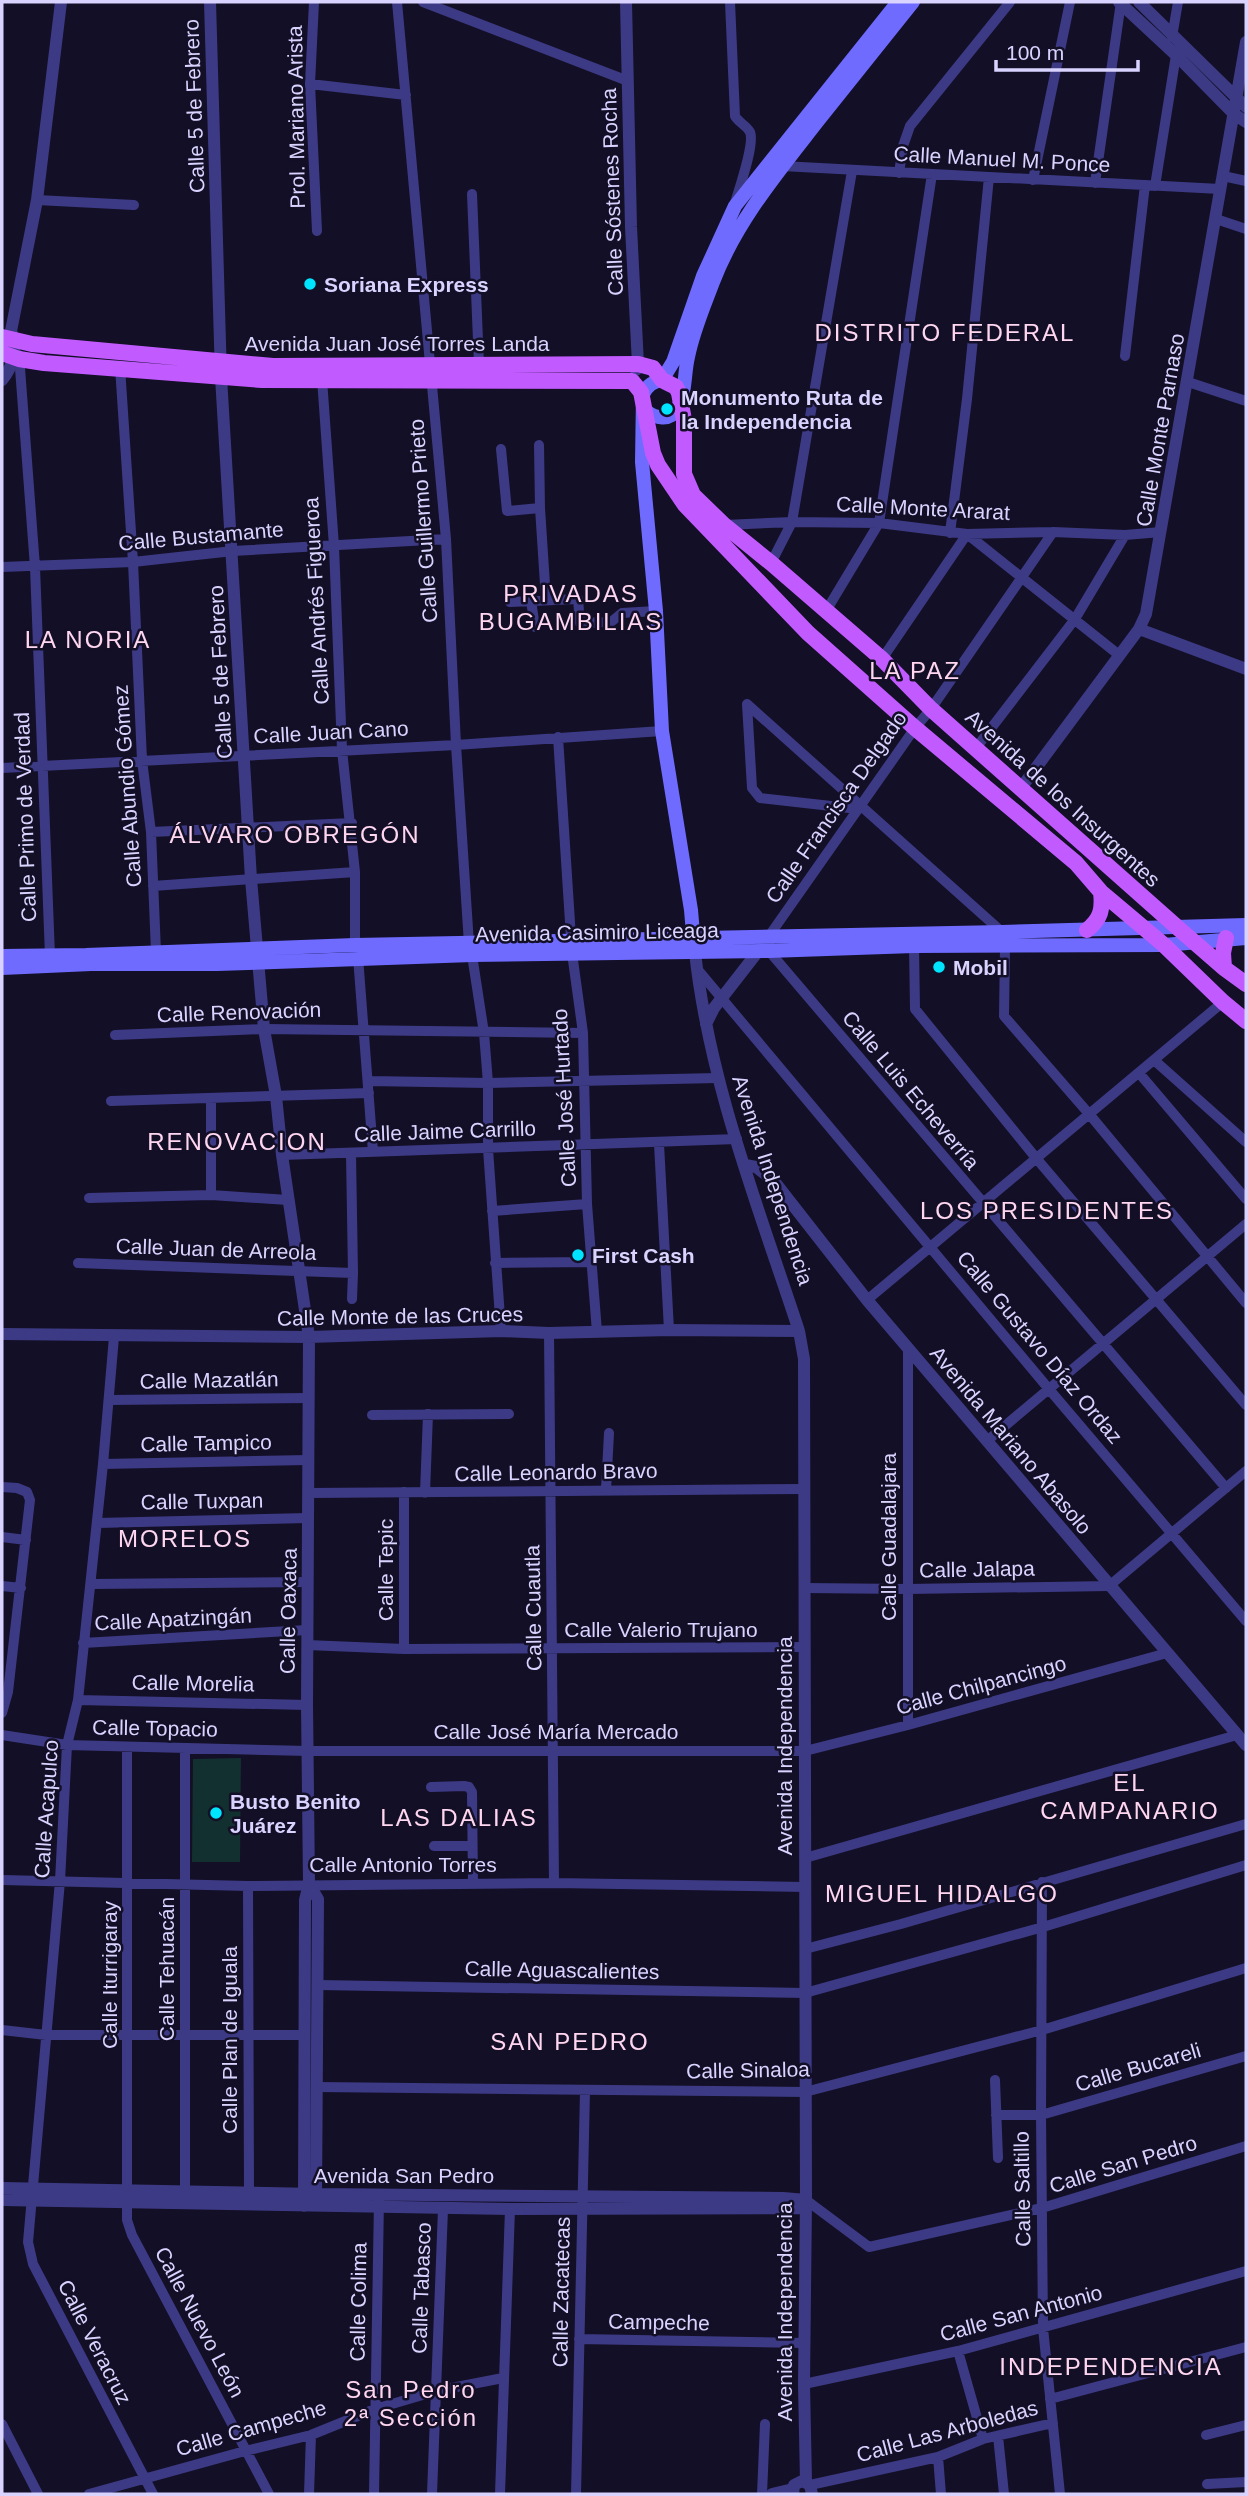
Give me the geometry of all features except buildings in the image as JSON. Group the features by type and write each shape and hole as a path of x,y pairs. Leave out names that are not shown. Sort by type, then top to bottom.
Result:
{"main road":[{"path":"662,380 673,362 735,206 898,2"},
{"path":"632,381 641,392 644,406 653,416 671,416 677,409 688,354 712,269 782,166 913,2"},
{"name":"Avenida Juan José Torres Landa","path":"10,344 221,369 262,380 432,372 479,365 638,365"},
{"name":"Avenida Juan José Torres Landa","path":"10,344 120,367 221,369 272,366 632,381"},
{"path":"638,365 653,369 662,380 676,387 680,401"},
{"path":"644,406 643,394 647,386 662,380"},
{"name":"Avenida de los Insurgentes","path":"680,401 684,420 684,474 690,490 724,525 881,659 931,709 1178,928 1246,984"},
{"name":"Avenida de los Insurgentes","path":"644,406 653,453 671,486 685,505 808,633 1076,863 1101,892 1164,944 1246,1021"},
{"name":"Avenida Independencia","path":"644,406 643,474 656,611 662,731 691,910 694,945"},
{"path":"1087,930 1096,923 1101,913 1101,892"},
{"name":"Avenida Casimiro Liceaga","path":"2,968 356,951 694,945 764,951 914,946 1087,930 1246,925"},
{"name":"Avenida Casimiro Liceaga","path":"694,945 769,936 1164,944 1246,938"},
{"path":"1224,968 1226,938"},
{"name":"Avenida Casimiro Liceaga","path":"2,956 156,952 257,956"}],"street":[{"path":"2,380 37,200 61,2"},
{"name":"Calle 5 de Febrero","path":"210,2 221,369 251,879 264,1029 276,1096 288,1200 309,1337"},
{"name":"Prol. Mariano Arista","path":"314,2 310,84 317,231"},
{"name":"Calle Guillermo Prieto","path":"397,2 446,539 456,745 471,950 484,1033 488,1083 488,1149 501,1331"},
{"path":"423,2 628,81"},
{"name":"Calle Sóstenes Rocha","path":"626,2 638,365 632,381"},
{"path":"730,2 735,116 748,129 752,140 735,206"},
{"path":"899,173 903,146 910,126 1010,2"},
{"path":"1033,180 1070,2"},
{"path":"1139,2 1242,103"},
{"path":"1172,37 1178,2"},
{"path":"1120,3 1177,55 1234,114 1246,122"},
{"path":"1095,183 1120,3"},
{"name":"Calle Monte Parnaso","path":"1021,788 1139,629 1146,614 1234,114 1242,103 1246,46"},
{"path":"1125,356 1150,186 1177,55"},
{"path":"310,84 406,95"},
{"name":"Calle Manuel M. Ponce","path":"782,166 1220,189"},
{"path":"771,563 792,522 852,171"},
{"path":"826,611 879,523 932,174"},
{"path":"1223,176 1246,181"},
{"path":"950,533 967,400 989,177"},
{"path":"472,194 479,365"},
{"path":"37,200 134,205"},
{"path":"1216,219 1246,229"},
{"name":"Calle Primo de Verdad","path":"10,344 35,567 50,956"},
{"name":"Calle Abundio Gómez","path":"120,367 142,760 151,832 156,952"},
{"name":"Calle Andrés Figueroa","path":"322,379 334,546 342,750 352,822 356,951 373,1152"},
{"path":"1188,382 1246,401"},
{"path":"539,446 546,600"},
{"path":"501,449 507,511 540,508"},
{"name":"Calle Monte Ararat","path":"724,525 792,522 879,523 967,534 1053,532 1125,536 1161,532"},
{"name":"Calle Francisca Delgado","path":"721,1000 764,951 769,936 1053,532"},
{"path":"881,659 967,534 1119,655"},
{"path":"976,748 1075,619 1125,536"},
{"name":"Calle Bustamante","path":"2,567 133,562 233,551 446,539"},
{"path":"510,602 578,599 580,623 611,622 622,613 656,611"},
{"path":"531,601 535,627"},
{"path":"1139,629 1246,669"},
{"path":"859,807 760,798 755,795 752,788 747,704 1004,939 1004,1016 1246,1303"},
{"name":"Calle Juan Cano","path":"2,768 456,745 662,731"},
{"name":"Calle José Hurtado","path":"558,737 572,947 583,1033 587,1204 597,1332"},
{"path":"151,832 352,822"},
{"path":"153,886 355,872"},
{"name":"Avenida Independencia","path":"694,945 706,1024 718,1078 799,1331 804,1359 804,1993 809,2205 804,2384 809,2487"},
{"path":"914,946 915,1009 1036,1158 1246,1405"},
{"name":"Calle Luis Echeverría","path":"764,951 1226,1488"},
{"name":"Calle Gustavo Díaz Ordaz","path":"697,969 1246,1621"},
{"path":"706,1024 721,1000"},
{"path":"867,1300 1223,1002"},
{"name":"Calle Renovación","path":"115,1035 264,1029 583,1033"},
{"path":"1154,1060 1246,1142"},
{"path":"1139,1073 1246,1199"},
{"path":"369,1081 488,1083 718,1078"},
{"path":"111,1101 369,1093"},
{"path":"211,1099 211,1195"},
{"name":"Calle Jaime Carrillo","path":"282,1155 585,1144 659,1144 737,1139"},
{"path":"659,1144 669,1330"},
{"path":"351,1154 352,1299"},
{"name":"Avenida Mariano Abasolo","path":"745,1165 756,1167 774,1181 867,1300 1242,1740"},
{"path":"89,1198 211,1195 288,1200"},
{"path":"492,1211 587,1204"},
{"path":"988,1440 1246,1224"},
{"path":"495,1263 592,1262"},
{"name":"Calle Juan de Arreola","path":"78,1263 353,1273"},
{"name":"Calle Monte de las Cruces","path":"2,1334 309,1337 501,1331 799,1331"},
{"name":"Calle Cuautla","path":"549,1333 554,1882"},
{"name":"Calle Acapulco","path":"31,2195 60,1881 67,1745 78,1700 114,1337"},
{"name":"Calle Oaxaca","path":"309,1337 309,1884 305,1900 317,2087 310,2200"},
{"name":"Calle Guadalajara","path":"908,1348 908,1725"},
{"name":"Calle Mazatlán","path":"109,1400 309,1398"},
{"path":"373,1415 509,1413"},
{"path":"425,1493 428,1414"},
{"path":"606,1490 609,1433"},
{"name":"Calle Tampico","path":"103,1464 308,1460"},
{"path":"1110,1586 1246,1471"},
{"path":"2,1487 26,1492 30,1500 21,1588 2,1713"},
{"name":"Calle Leonardo Bravo","path":"309,1493 804,1489"},
{"name":"Calle Tepic","path":"404,1492 404,1649"},
{"name":"Calle Tuxpan","path":"97,1523 308,1518"},
{"path":"2,1537 26,1540"},
{"path":"91,1584 308,1582"},
{"name":"Calle Jalapa","path":"804,1588 1110,1586"},
{"path":"2,1587 21,1588"},
{"name":"Calle Apatzingán","path":"83,1643 307,1630"},
{"path":"2,1636 14,1638"},
{"name":"Calle Valerio Trujano","path":"307,1645 404,1649 805,1647"},
{"name":"Calle Chilpancingo","path":"805,1751 1167,1653"},
{"name":"Calle Morelia","path":"78,1700 307,1705"},
{"name":"Calle Topacio","path":"2,1735 67,1745 308,1751"},
{"path":"805,1858 1242,1740"},
{"name":"Calle Iturrigaray","path":"126,2196 129,2034 127,1747"},
{"name":"Calle Tehuacán","path":"185,1748 185,2191"},
{"name":"Calle José María Mercado","path":"308,1751 805,1751"},
{"path":"431,1787 469,1787 472,1792 473,1883"},
{"path":"804,1949 901,1924 1246,1824"},
{"path":"434,1846 472,1846"},
{"name":"Calle Aguascalientes","path":"318,1985 804,1993 1043,1927 1246,1865"},
{"name":"Calle Antonio Torres","path":"2,1880 248,1886 554,1882 805,1887"},
{"name":"Calle Saltillo","path":"1042,1882 1043,2328 1060,2494"},
{"name":"Calle Oaxaca","path":"309,1884 318,1899 318,1985 311,2001 305,2035 310,2200"},
{"name":"Calle Plan de Iguala","path":"248,1886 249,2193"},
{"name":"Calle Sinaloa","path":"317,2087 805,2092 1042,2029 1246,1968"},
{"path":"2,2029 46,2035 305,2035"},
{"name":"Calle Bucareli","path":"996,2115 1041,2115 1246,2056"},
{"path":"995,2080 998,2158"},
{"name":"Calle Zacatecas","path":"576,2494 585,2091"},
{"name":"Calle San Pedro","path":"809,2205 869,2247 1042,2208 1246,2146"},
{"name":"Avenida San Pedro","path":"2,2188 31,2195"},
{"name":"Avenida San Pedro","path":"126,2196 185,2191 249,2193 310,2200"},
{"name":"Avenida San Pedro","path":"2,2200 31,2195 379,2201 582,2196 783,2198 809,2205"},
{"name":"Calle Veracruz","path":"31,2195 28,2242 33,2264 153,2494"},
{"name":"Calle Nuevo León","path":"126,2196 127,2220 132,2235 269,2494"},
{"name":"Avenida San Pedro","path":"379,2201 443,2208 510,2210 809,2205"},
{"name":"Calle Colima","path":"374,2494 379,2201"},
{"name":"Calle Tabasco","path":"432,2494 443,2208"},
{"path":"500,2494 510,2210"},
{"name":"Calle San Antonio","path":"804,2384 958,2351 1246,2271"},
{"name":"Campeche","path":"579,2339 804,2343"},
{"path":"1050,2399 1246,2347"},
{"path":"958,2351 983,2439"},
{"name":"Calle Campeche","path":"89,2494 311,2435 375,2409 436,2391 503,2378"},
{"name":"Calle Las Arboledas","path":"809,2487 938,2457 983,2439 1053,2423"},
{"path":"2,2424 38,2494"},
{"path":"762,2494 765,2424"},
{"path":"1206,2435 1246,2425"},
{"path":"309,2494 311,2435"},
{"path":"998,2436 1004,2494"},
{"path":"938,2457 941,2494"},
{"path":"772,2494 793,2491 798,2482 809,2487"},
{"path":"1207,2484 1241,2486"}],"green space":[{"path":"241,1758 240,1862 192,1862 193,1759"}],"place":[{"name":"Soriana Express","path":"310,284"},
{"name":"Monumento Ruta de la Independencia","path":"667,409"},
{"name":"Mobil","path":"939,967"},
{"name":"First Cash","path":"578,1255"},
{"name":"Busto Benito Juárez","path":"216,1813"}],"district":[{"name":"DISTRITO FEDERAL","path":"945,332"},
{"name":"PRIVADAS BUGAMBILIAS","path":"571,607"},
{"name":"LA NORIA","path":"88,639"},
{"name":"LA PAZ","path":"915,670"},
{"name":"ÁLVARO OBREGÓN","path":"295,834"},
{"name":"RENOVACION","path":"237,1141"},
{"name":"LOS PRESIDENTES","path":"1047,1210"},
{"name":"MORELOS","path":"185,1538"},
{"name":"EL CAMPANARIO","path":"1130,1796"},
{"name":"LAS DALIAS","path":"459,1817"},
{"name":"MIGUEL HIDALGO","path":"942,1893"},
{"name":"SAN PEDRO","path":"570,2041"},
{"name":"INDEPENDENCIA","path":"1111,2366"},
{"name":"San Pedro 2ª Sección","path":"411,2403"}]}
